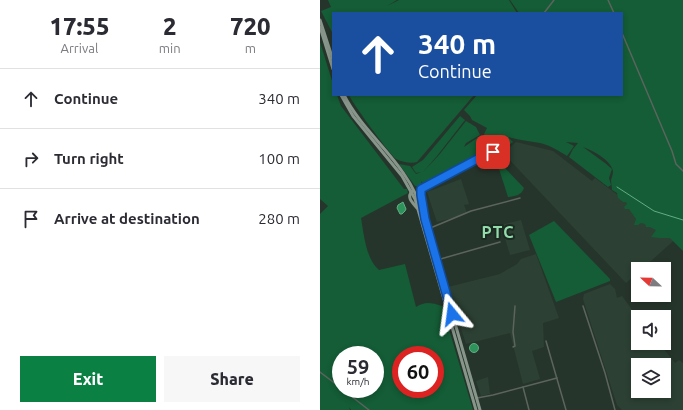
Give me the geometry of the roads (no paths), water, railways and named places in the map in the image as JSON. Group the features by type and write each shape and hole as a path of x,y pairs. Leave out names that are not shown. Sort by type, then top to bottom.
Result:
{"main road":[{"path":"320,20 332,57"},
{"path":"320,27 332,66"},
{"path":"342,96 354,116 413,191 419,192 421,195"},
{"path":"345,96 356,114 396,163 411,185 425,219 480,410"},
{"path":"411,185 415,188 421,189"},
{"path":"421,189 413,191 410,194 410,198 419,209 476,410"},
{"path":"421,189 425,219"}],"street":[{"path":"545,12 554,0"},
{"path":"608,0 614,12"},
{"path":"623,35 672,151 676,164 683,171"},
{"path":"421,189 493,152"},
{"path":"428,229 470,212 520,198"},
{"path":"437,260 500,242"},
{"path":"513,348 515,346 513,332 515,306"},
{"path":"583,306 605,373 615,410"},
{"path":"546,342 566,410"},
{"path":"320,372 332,381"},
{"path":"476,398 557,378"},
{"path":"523,387 530,410"},
{"path":"354,398 369,410"}],"waterway":[{"path":"617,187 654,211 683,220"}],"district":[{"name":"РТС","path":"498,232"}]}
